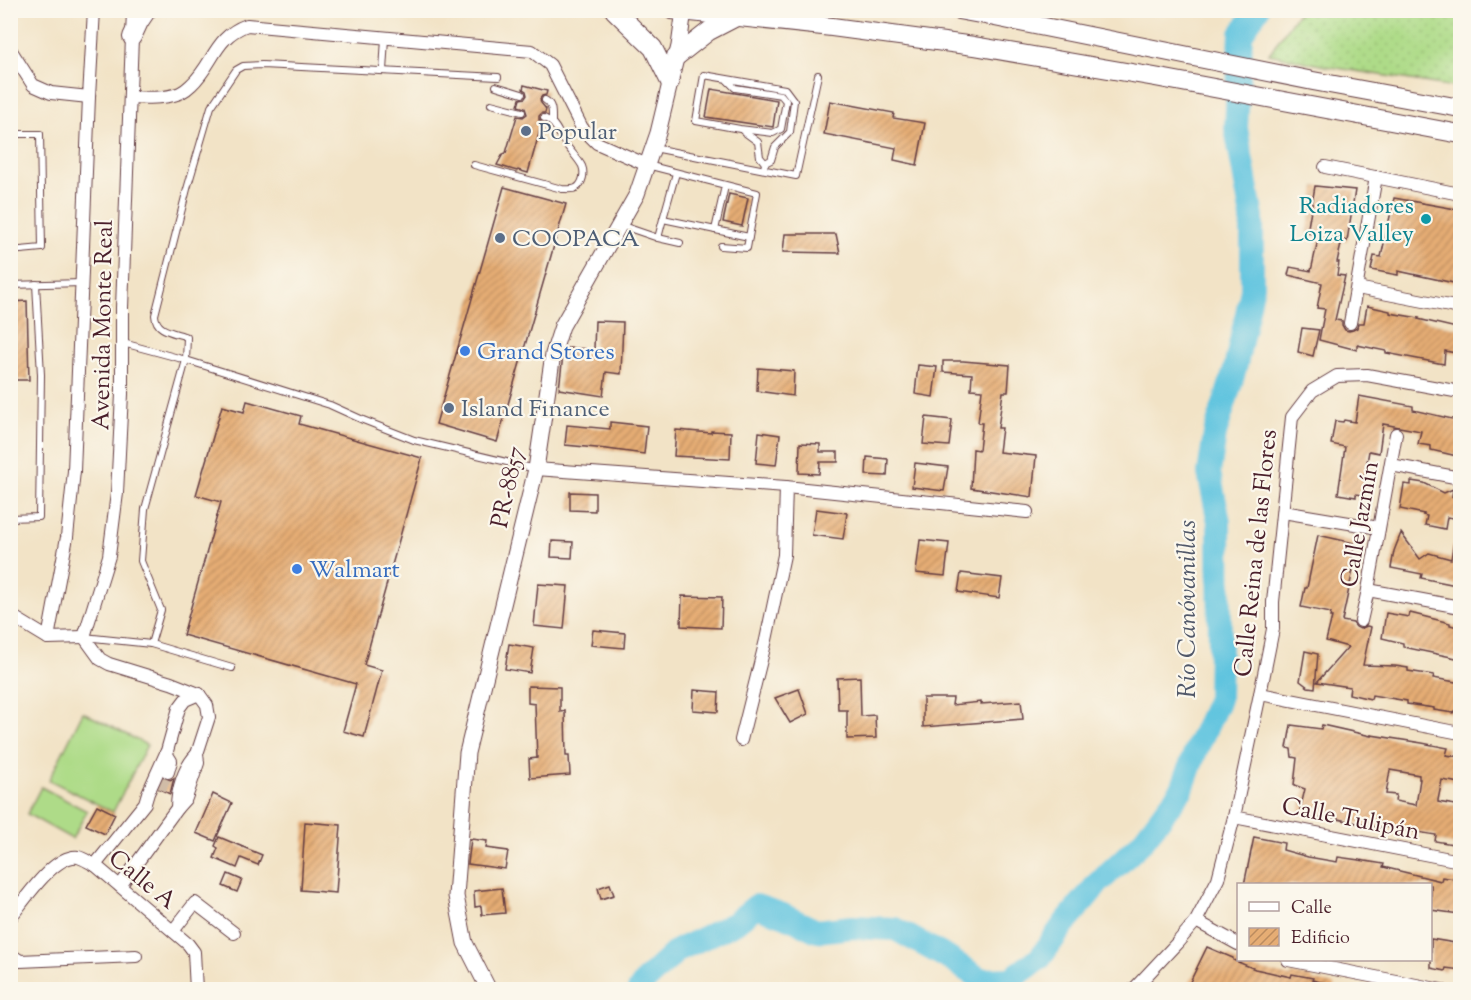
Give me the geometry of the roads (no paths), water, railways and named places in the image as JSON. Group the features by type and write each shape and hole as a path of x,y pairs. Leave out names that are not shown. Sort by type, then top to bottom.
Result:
{"main road":[{"path":"132,37 147,10"},
{"path":"614,10 653,48 670,82"},
{"path":"958,10 1313,81 1461,108"},
{"path":"680,11 831,27 974,46 1461,134"},
{"path":"676,57 709,31 736,17"}],"street":[{"name":"Avenida Monte Real","path":"48,638 68,537 73,482 94,10"},
{"name":"Avenida Monte Real","path":"84,637 109,556 117,493 133,10"},
{"name":"PR-8857","path":"489,990 465,943 456,896 467,753 536,470 553,354 562,326 637,194 658,133 676,57 680,11"},
{"path":"130,97 157,99 182,92 199,78 222,42 235,30 247,25 532,51 550,65 582,128 597,142 647,165"},
{"path":"10,49 33,86 51,93 89,97"},
{"path":"1325,167 1461,194"},
{"path":"1350,323 1376,177"},
{"path":"1357,288 1461,308"},
{"name":"Calle Reina de las Flores","path":"1133,990 1196,921 1218,879 1234,817 1273,629 1273,602 1292,417 1312,391 1337,376 1367,375 1461,392"},
{"name":"Calle Jazmín","path":"1361,621 1396,434"},
{"path":"1391,465 1461,478"},
{"path":"536,470 786,487 1027,512"},
{"path":"741,740 784,555 786,487"},
{"path":"1282,512 1379,528"},
{"path":"1368,590 1461,607"},
{"path":"10,615 48,638 84,637 100,659 109,664 199,694 207,705 209,717 197,754 198,763 186,798 120,886"},
{"path":"146,803 148,793 166,753 179,708 185,700 199,694"},
{"path":"1260,694 1461,733"},
{"path":"166,753 171,761 168,772"},
{"path":"95,865 160,789"},
{"name":"Calle Tulipán","path":"1234,817 1461,861"},
{"name":"Calle A","path":"10,918 45,873 61,861 77,857 95,865 188,944 194,952 196,990"},
{"path":"173,931 195,903 234,933"},
{"path":"1196,921 1237,944"},
{"path":"10,954 20,961 136,957"},
{"path":"1293,961 1442,990"}],"lane":[{"path":"383,71 385,38"},
{"path":"151,644 161,610 141,561 145,508 186,360 187,337 159,327 155,315 187,189 211,107 236,70 243,66 262,65 498,77"},
{"path":"726,79 735,88 781,95 786,101 781,129 773,133 696,121 704,75 785,89 794,101 790,132 775,147 771,160 765,166"},
{"path":"653,148 765,166 796,176 818,75"},
{"path":"496,86 522,94"},
{"path":"474,165 562,189 577,188 582,179 583,168 552,122 551,107 549,102 544,100"},
{"path":"491,104 522,112"},
{"path":"544,118 552,122"},
{"path":"740,129 758,142 760,157 765,166"},
{"path":"10,135 40,134 42,248 10,250"},
{"path":"647,165 757,193 747,248 721,246"},
{"path":"658,238 676,173"},
{"path":"715,230 725,186"},
{"path":"663,219 749,237"},
{"path":"619,225 680,243"},
{"path":"10,285 82,283"},
{"path":"10,518 39,518 41,375 36,284"},
{"path":"122,342 330,405 414,440 536,470"},
{"path":"84,637 151,644 232,668"}],"waterway":[{"name":"Río Canóvanillas","path":"639,990 646,980 678,950 735,923 756,906 783,915 817,931 852,927 895,929 982,980 1011,979 1040,958 1064,924 1099,882 1142,842 1182,789 1196,750 1219,699 1219,522 1209,473 1215,434 1235,369 1252,290 1252,218 1236,128 1241,34 1257,10"}],"tunnel":[{"path":"160,789 168,772"}],"place":[{"name":"Popular","path":"526,131"},
{"name":"Radiadores Loiza Valley","path":"1426,219"},
{"name":"COOPACA","path":"500,238"},
{"name":"Grand Stores","path":"465,351"},
{"name":"Island Finance","path":"449,408"},
{"name":"Walmart","path":"297,569"}]}
